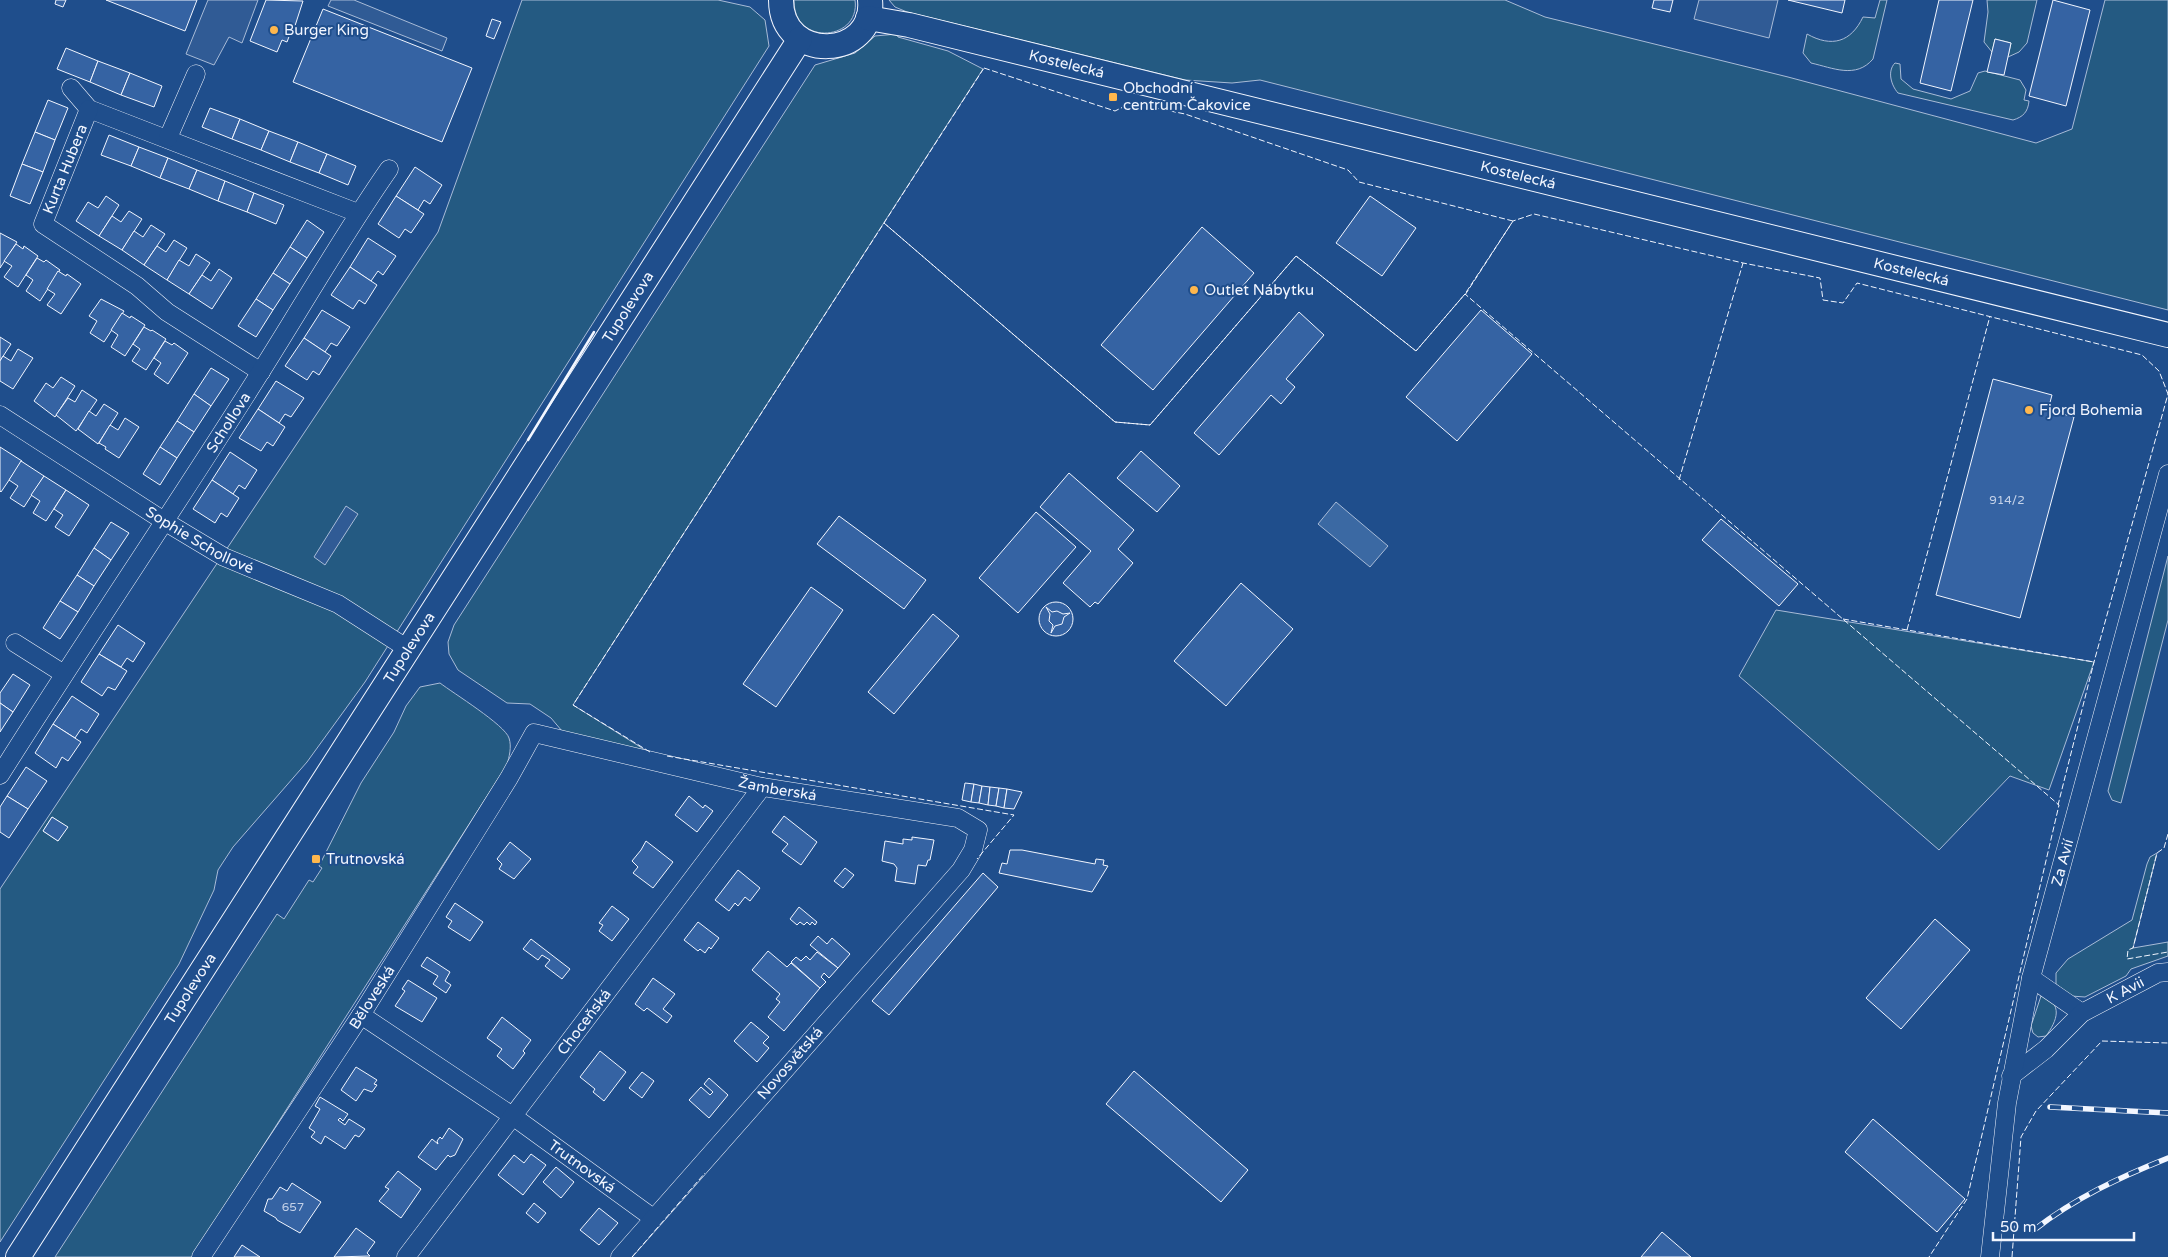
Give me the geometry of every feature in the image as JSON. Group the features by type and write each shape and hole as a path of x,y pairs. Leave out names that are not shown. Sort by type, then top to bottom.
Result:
{"main road":[{"path":"781,0 785,20 789,28 800,39 818,46 835,46 849,41 860,31 869,9"},
{"name":"Kostelecká","path":"869,9 909,25 2168,335"},
{"name":"Tupolevova","path":"18,1257 800,39"}],"street":[{"path":"168,138 196,74"},
{"path":"71,88 89,109"},
{"name":"Kurta Hubera","path":"261,372 167,312 137,286 43,224 89,109 168,138 358,214"},
{"name":"Schollova","path":"0,775 261,372 358,214 389,169"},
{"name":"Sophie Schollové","path":"0,415 164,522 224,558 338,604 408,649"},
{"name":"Za Avií","path":"1990,1257 1998,1175 2011,1076 2031,978 2168,474"},
{"path":"15,643 64,674"},
{"name":"Žamberská","path":"534,733 762,787 958,818 978,830 973,850 961,870"},
{"name":"Běloveská","path":"201,1257 361,1015 509,778 534,733"},
{"name":"Choceňská","path":"406,1257 514,1117 762,787"},
{"name":"Novosvětská","path":"620,1257 961,870"},
{"name":"K Avii","path":"2011,1076 2046,1050 2082,1013 2158,973 2168,972"},
{"path":"2031,978 2082,1013"},
{"name":"Trutnovská","path":"361,1015 514,1117 653,1218"}],"shaded area":[{"path":"208,0 258,0 242,43 229,37 214,65 186,54"},
{"path":"331,0 354,0 447,38 442,51 328,6"},
{"path":"522,0 718,0 750,7 765,20 769,46 365,682 307,762 233,847 218,870 214,890 179,964 0,1242 0,889 438,232","holes":["52,817 67,827 58,841 43,831"]},
{"path":"794,0 855,0 854,14 848,24 838,30 826,33 814,31 804,26 797,15"},
{"path":"889,0 1505,0 1545,17 1788,77 2036,143 2072,129 2105,0 2168,0 2168,310 1260,80 1232,83 1185,80 907,12 895,7"},
{"path":"1699,0 1778,0 1769,38 1694,19"},
{"path":"1880,0 1887,0 1873,59 1866,65 1852,70 1836,69 1811,63 1803,53 1807,34 1825,41 1840,40 1847,37 1853,32 1863,17 1875,18"},
{"path":"1987,0 2037,0 2027,43 2019,52 2008,57 2011,43 1995,39 1992,52 1984,42 1988,12"},
{"path":"897,34 898,37 948,51 983,69 573,705 650,753 562,731 551,718 530,704 507,703 458,670 449,654 448,642 454,625 815,65 855,53 875,36"},
{"path":"1895,63 1900,64 1901,79 1913,89 1951,99 1970,91 1978,73 1985,71 2020,80 2026,90 2024,100 2029,101 2026,111 2022,116 2013,120 1898,93 1893,86 1891,78 1891,70"},
{"path":"1336,502 1388,546 1370,567 1318,524"},
{"path":"346,506 358,514 325,565 314,557"},
{"path":"2168,556 2168,620 2121,803 2112,800 2108,791"},
{"path":"1776,610 2094,662 2049,790 2010,776 1939,850 1739,676"},
{"path":"440,683 489,718 505,732 509,738 510,745 507,765 192,1257 55,1257 277,914 284,919 309,880 313,882 322,868 319,866 361,783 394,732 406,706 420,687"},
{"path":"2157,853 2133,948 2168,942 2168,956 2131,969 2126,976 2085,997 2071,996 2056,984 2056,973 2068,959 2132,920 2147,864 2150,857"},
{"path":"2041,996 2053,1003 2056,1013 2053,1024 2046,1036 2038,1037 2033,1033 2031,1026"}],"building":[{"path":"56,0 66,0 63,7 55,4"},
{"path":"106,0 197,0 185,31"},
{"name":"Burger King","path":"266,0 303,1 292,35 290,34 287,42 282,40 277,52 250,41"},
{"path":"1654,0 1673,0 1670,12 1652,8"},
{"path":"1788,0 1845,0 1842,13"},
{"path":"1939,0 1973,0 1951,91 1920,83"},
{"path":"2053,0 2090,10 2066,106 2029,96"},
{"path":"323,9 472,68 442,142 293,82"},
{"path":"492,19 501,22 494,39 486,36"},
{"path":"1995,39 2011,43 2004,75 1987,72"},
{"path":"66,48 98,61 90,82 57,69"},
{"path":"98,61 130,73 121,95 90,82"},
{"path":"130,73 162,86 154,107 121,95"},
{"path":"48,100 68,108 55,140 35,132"},
{"path":"210,108 240,119 232,139 202,127"},
{"path":"240,119 269,131 261,150 232,139"},
{"path":"269,131 298,142 290,162 261,150"},
{"path":"35,132 55,140 43,172 22,164"},
{"path":"109,135 139,147 131,166 101,155"},
{"path":"298,142 327,154 319,173 290,162"},
{"path":"139,147 168,158 160,178 131,166"},
{"path":"327,154 356,166 348,185 319,173"},
{"path":"168,158 197,170 189,189 160,178"},
{"path":"22,164 43,172 30,204 10,196"},
{"path":"415,167 442,185 430,204 424,200 418,210 396,196"},
{"path":"197,170 225,181 218,201 189,189"},
{"path":"225,181 254,193 247,212 218,201"},
{"path":"254,193 284,205 276,224 247,212"},
{"path":"106,196 119,205 99,236 76,221 88,202 98,208"},
{"path":"396,196 424,214 411,233 405,229 399,238 378,224"},
{"path":"1370,196 1416,228 1382,276 1336,243"},
{"path":"129,211 142,219 122,250 99,236 112,216 121,222"},
{"path":"307,220 324,232 307,258 290,247"},
{"path":"151,225 165,234 144,265 122,250 134,231 143,237"},
{"path":"1202,227 1254,273 1153,390 1101,345"},
{"path":"0,233 17,242 0,268"},
{"path":"368,238 396,256 383,275 378,271 371,281 350,267"},
{"path":"174,240 187,248 167,280 144,265 157,246 166,252"},
{"path":"16,244 23,249 24,246 38,256 18,287 4,277 12,266 4,261"},
{"path":"290,247 307,258 290,284 273,273"},
{"path":"196,254 210,263 189,294 167,280 179,260 189,266"},
{"path":"37,258 44,262 46,260 60,270 40,301 26,291 33,280 26,275"},
{"path":"350,267 377,285 365,304 359,300 353,309 331,295"},
{"path":"219,269 232,278 212,309 189,294 202,275 211,281"},
{"path":"58,271 66,276 67,274 81,284 61,314 47,305 55,294 47,289"},
{"path":"273,273 290,284 273,310 256,299"},
{"path":"101,299 124,311 104,342 90,333 97,321 89,316"},
{"path":"256,299 273,310 256,337 238,326"},
{"path":"322,310 350,327 337,346 331,343 325,352 304,338"},
{"path":"1481,310 1532,354 1457,441 1406,397"},
{"path":"1299,312 1324,335 1286,379 1295,387 1281,404 1271,395 1219,455 1194,433"},
{"path":"122,313 130,318 131,316 145,325 125,356 111,347 118,335 111,330"},
{"path":"144,327 166,339 146,370 132,361 140,349 133,344"},
{"path":"0,337 11,344 0,361"},
{"path":"304,338 331,356 319,375 313,371 307,380 285,366"},
{"path":"165,341 172,345 174,343 188,353 168,384 154,374 161,363 154,358"},
{"path":"18,349 33,358 13,389 0,381 0,361 3,356 11,361"},
{"path":"211,368 229,379 211,406 194,394"},
{"path":"61,377 75,386 55,417 34,401 46,383 53,388"},
{"path":"1993,379 2052,395 2048,410 2074,417 2020,618 1936,595"},
{"path":"276,381 304,398 291,417 285,414 279,423 258,409"},
{"path":"82,390 97,400 76,431 56,415 68,398 75,402"},
{"path":"194,394 211,406 194,432 177,421"},
{"path":"104,404 118,413 98,444 78,429 89,411 96,416"},
{"path":"258,409 285,427 273,446 267,442 261,451 239,438"},
{"path":"125,418 139,427 119,458 99,443 110,425 118,430"},
{"path":"177,421 194,432 177,458 160,447"},
{"path":"0,447 22,461 1,492 0,491"},
{"path":"160,447 177,458 160,485 143,474"},
{"path":"1141,451 1180,486 1157,512 1117,478"},
{"path":"230,452 257,470 245,489 239,485 233,494 212,480"},
{"path":"21,461 44,476 24,507 10,498 18,486 9,480"},
{"path":"1069,473 1134,530 1118,549 1133,563 1098,604 1095,602 1090,607 1063,583 1091,551 1040,507"},
{"path":"44,476 66,490 46,521 33,513 40,501 31,495"},
{"path":"212,480 239,498 227,517 221,513 215,523 193,509"},
{"path":"66,490 89,505 69,536 55,527 63,515 54,509"},
{"path":"1036,512 1076,547 1018,613 979,578"},
{"path":"839,516 926,580 904,609 817,544"},
{"path":"1721,519 1798,584 1779,606 1702,540"},
{"path":"111,522 129,533 111,560 94,548"},
{"path":"94,548 111,560 94,586 77,575"},
{"path":"77,575 94,586 78,612 60,601"},
{"path":"1241,583 1293,629 1226,706 1174,661"},
{"path":"811,587 843,610 776,707 743,684"},
{"path":"60,601 78,612 60,639 43,628"},
{"path":"1056,602 1068,607 1073,619 1068,631 1056,636 1044,631 1039,619 1044,607"},
{"path":"1046,607 1052,612 1070,613 1064,617 1062,624 1055,626 1051,633 1053,625 1049,621 1050,614"},
{"path":"933,614 959,636 894,714 868,692"},
{"path":"118,625 145,643 133,662 127,658 121,667 99,654"},
{"path":"99,654 127,671 115,690 108,687 102,696 81,682"},
{"path":"13,674 30,685 13,712 0,703 0,693"},
{"path":"72,696 99,714 87,733 81,729 75,738 53,724"},
{"path":"0,703 13,712 0,732"},
{"path":"53,724 81,742 68,761 62,757 56,768 35,753"},
{"path":"26,767 47,781 28,809 7,796"},
{"path":"965,783 974,784 971,802 962,800"},
{"path":"974,784 982,786 979,803 971,802"},
{"path":"982,786 990,787 988,805 979,803"},
{"path":"990,787 999,788 996,806 988,805"},
{"path":"999,788 1007,789 1004,808 996,806"},
{"path":"1007,789 1022,792 1014,809 1004,808"},
{"path":"7,796 28,809 9,838 0,832 0,807"},
{"path":"689,796 703,808 705,805 713,811 697,832 675,815"},
{"path":"784,816 817,842 801,865 782,851 788,844 772,832"},
{"path":"52,817 68,827 58,841 43,831"},
{"path":"912,837 934,840 930,860 928,860 926,866 918,865 915,884 895,881 897,868 894,864 882,861 885,841 903,844 903,839 912,840"},
{"path":"646,841 673,862 653,888 633,873 638,867 632,861"},
{"path":"510,842 531,859 514,879 499,869 502,864 497,859"},
{"path":"1010,850 1022,850 1095,864 1096,859 1104,860 1103,865 1108,866 1092,892 999,873 1002,863 1007,864"},
{"path":"845,868 854,875 843,888 834,881"},
{"path":"738,870 760,888 750,901 745,897 738,906 735,903 729,911 715,900"},
{"path":"983,873 998,887 889,1015 872,1001"},
{"path":"455,903 483,922 470,941 448,927 452,921 446,917"},
{"path":"612,906 629,919 612,941 599,931 603,925 599,923"},
{"path":"799,907 817,922 815,925 812,922 810,925 807,922 804,925 800,922 797,925 790,919"},
{"path":"1935,919 1970,950 1901,1029 1866,998"},
{"path":"698,922 719,938 711,949 709,947 705,953 700,949 698,951 684,940"},
{"path":"818,936 827,944 832,938 850,954 838,968 810,945"},
{"path":"531,939 570,969 562,979 545,966 550,960 542,955 538,960 523,949"},
{"path":"768,951 787,967 791,963 820,988 784,1031 768,1017 780,1002 776,999 780,994 752,970"},
{"path":"817,952 838,968 829,978 824,973 821,977 826,982 820,988 791,962 796,957 801,961 806,956 810,960"},
{"path":"427,957 450,972 445,981 451,985 446,993 433,984 438,976 421,966"},
{"path":"653,978 675,994 663,1009 672,1016 667,1023 647,1008 644,1011 635,1004"},
{"path":"408,980 437,998 422,1022 395,1006 405,991 402,989"},
{"path":"502,1017 531,1040 523,1051 525,1053 513,1069 497,1056 502,1049 487,1038"},
{"path":"751,1022 769,1037 763,1043 769,1048 757,1062 734,1041"},
{"path":"600,1051 626,1072 604,1101 593,1092 595,1089 580,1077"},
{"path":"356,1067 377,1080 374,1084 377,1085 372,1092 364,1089 356,1101 341,1090"},
{"path":"1134,1071 1248,1170 1221,1202 1106,1104"},
{"path":"642,1072 654,1081 642,1098 629,1088"},
{"path":"709,1078 728,1095 709,1118 689,1100 701,1087 710,1095 713,1092 704,1084"},
{"path":"320,1097 348,1114 343,1121 340,1118 338,1120 345,1125 349,1119 365,1129 359,1137 355,1135 345,1149 325,1136 321,1144 311,1137 315,1132 309,1128 320,1109 315,1106"},
{"path":"1873,1119 1965,1199 1937,1232 1845,1152"},
{"path":"449,1128 463,1139 455,1155 450,1157 448,1155 436,1170 418,1157 432,1139 438,1144 437,1141 440,1137 442,1139"},
{"path":"531,1154 546,1165 523,1195 498,1175 514,1155 524,1163"},
{"path":"556,1167 574,1182 561,1198 543,1182"},
{"path":"398,1171 421,1189 401,1218 379,1201 389,1189 385,1187"},
{"path":"292,1183 321,1202 300,1233 264,1211 268,1199 272,1199 280,1187 287,1191"},
{"path":"534,1203 546,1213 538,1223 526,1213"},
{"path":"599,1208 618,1223 599,1245 580,1230"},
{"path":"356,1228 375,1242 367,1253 370,1256 334,1257"},
{"path":"1662,1232 1691,1257 1641,1257"},
{"path":"242,1245 260,1257 234,1257"}],"railway":[{"path":"2050,1107 2168,1113"},
{"path":"2034,1230 2065,1208 2098,1189 2168,1158"}],"fence":[{"path":"984,68 1115,111 1131,103 1185,114 1348,170 1359,182 1513,221 1465,294 1416,351 1296,256 1150,425 1115,422 884,223 984,68"},
{"path":"1465,295 1513,221 1534,214 1743,263 1820,278 1823,300 1843,303 1857,283 2142,355 2159,371 2168,394 2094,662 2058,805"},
{"path":"650,752 573,705 884,223 1115,422 1150,425 1296,256 1416,351 1465,294 2059,805 1967,1199 1929,1257"},
{"path":"1679,480 1743,263"},
{"path":"1907,630 1990,316"},
{"path":"1843,619 2094,662"},
{"path":"667,756 1014,815 977,859"},
{"path":"2168,834 2164,848 2157,853 2133,948 2128,950 2127,959 2168,952"},
{"path":"2012,1257 2021,1137 2036,1111 2102,1041 2168,1043"},
{"path":"632,1257 705,1173"}],"wall":[{"path":"528,440 594,332"}],"place":[{"name":"Burger King","path":"274,30"},
{"name":"Obchodní centrum Čakovice","path":"1113,97"},
{"name":"Outlet Nábytku","path":"1194,290"},
{"name":"Fjord Bohemia","path":"2029,410"},
{"name":"Trutnovská","path":"316,859"}]}
